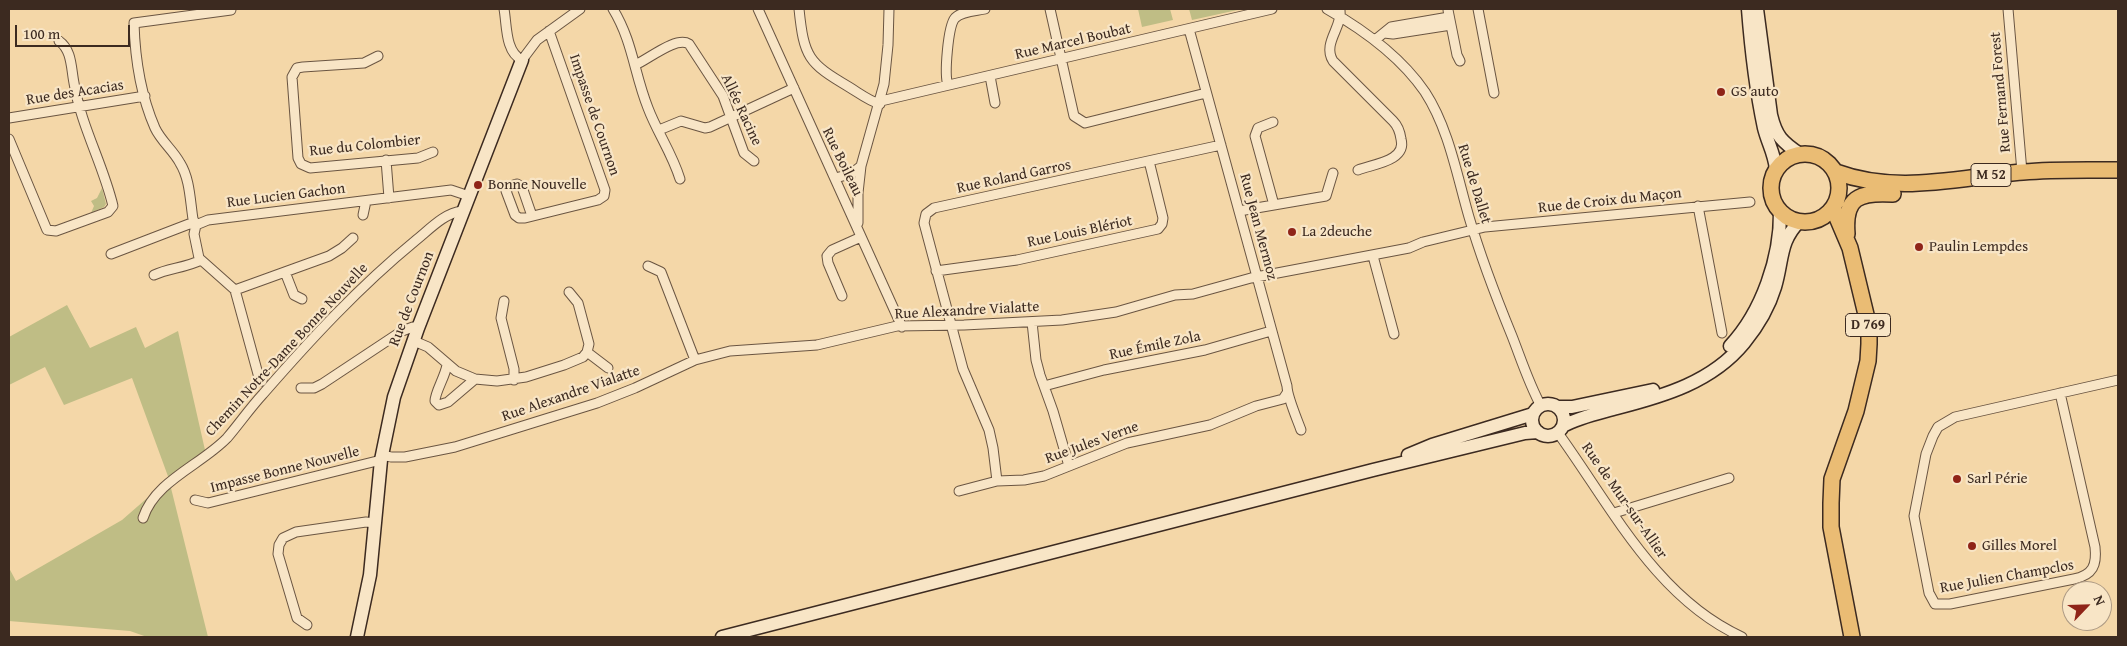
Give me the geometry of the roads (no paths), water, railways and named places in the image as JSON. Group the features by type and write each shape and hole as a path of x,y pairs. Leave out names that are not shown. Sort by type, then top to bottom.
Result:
{"main road":[{"path":"1748,9 1767,116 1785,144 1800,154"},
{"path":"1757,9 1767,116 1766,136 1774,153 1776,169"},
{"name":"Rue de Cournon","path":"357,637 368,584 382,457 394,398 462,211 522,60"},
{"path":"1836,201 1839,183 1836,172 1824,160 1808,154 1800,154 1786,159 1776,169 1771,183 1773,198 1786,216 1800,221 1816,220 1825,215 1836,201 1865,182"},
{"name":"M 52","path":"1836,172 1865,182 1897,185 1923,184 2022,172 2118,170"},
{"path":"1847,241 1847,211 1852,202 1867,194 1905,194 1923,184"},
{"name":"D 769","path":"1836,201 1858,279 1868,327 1869,344 1868,361 1856,411 1832,479 1832,536 1852,637"},
{"path":"1373,470 1432,445 1550,404 1558,407 1572,407 1637,394 1670,385 1695,373 1726,350 1753,314 1766,284 1780,228 1780,210"},
{"path":"1816,220 1829,226 1847,241"},
{"path":"1537,410 1533,426 1538,432 1546,436 1560,430 1575,420 1646,400 1686,386 1712,372 1732,356 1753,331 1766,310 1775,288 1786,237 1800,221"},
{"path":"1558,407 1563,414 1560,430"},
{"path":"722,637 1373,470 1525,433 1538,432"}],"street":[{"path":"504,9 510,46 518,58 522,60"},
{"name":"Rue de Cournon","path":"522,60 537,40 580,9"},
{"path":"612,9 626,32 648,108 680,178"},
{"name":"Rue Boileau","path":"758,9 858,226 902,327"},
{"path":"799,9 804,45 814,62 822,71 880,102"},
{"path":"858,226 858,193 861,166 880,102 888,45 889,9"},
{"path":"948,85 946,82 950,30 953,20 959,15 985,9"},
{"path":"1050,9 1074,116 1085,123 1206,93"},
{"name":"Rue Marcel Boubat","path":"880,102 1272,9"},
{"name":"Rue de Dallet","path":"1327,9 1341,13 1404,66 1425,93 1435,112 1450,151 1488,275 1531,384 1537,410"},
{"path":"1478,9 1494,93"},
{"name":"Rue Fernand Forest","path":"2008,9 2022,172"},
{"path":"230,10 134,23 137,63 155,128 185,171 193,219 196,224 195,244 201,260 235,290 258,374 262,381"},
{"path":"1341,13 1330,44 1329,55 1332,61 1393,121 1399,130 1402,142 1402,148 1396,157 1358,170"},
{"path":"1375,40 1384,33 1393,34 1449,18 1460,61"},
{"name":"Rue Jean Mermoz","path":"1189,29 1287,386 1287,394 1291,400 1301,430"},
{"name":"Impasse de Cournon","path":"532,216 598,200 604,196 605,190 549,31"},
{"path":"9,139 46,230 56,232 108,212 113,206 78,106 66,46 58,41"},
{"name":"Allée Racine","path":"635,64 676,42 684,41 692,48 719,89 744,153 754,161"},
{"name":"Rue du Colombier","path":"378,56 364,63 303,67 294,71 292,77 298,158 301,164 310,168 418,158 433,152"},
{"path":"990,76 995,103"},
{"path":"659,130 681,121 705,128 794,88"},
{"name":"Rue des Acacias","path":"9,118 145,96"},
{"path":"1273,122 1258,128 1255,136 1274,205"},
{"name":"Rue Roland Garros","path":"996,481 993,448 988,430 962,369 924,223 926,214 934,208 1221,145"},
{"path":"386,160 389,198"},
{"name":"Rue Louis Blériot","path":"936,271 1017,260 1158,229 1162,224 1163,218 1149,161"},
{"path":"835,178 851,174 861,166"},
{"path":"1239,211 1326,196 1333,173"},
{"name":"Rue Lucien Gachon","path":"111,254 189,224 208,220 451,190 469,196"},
{"path":"843,195 851,196 858,193"},
{"path":"363,215 366,201"},
{"name":"Rue de Croix du Maçon","path":"1473,230 1750,202"},
{"path":"1698,206 1722,333"},
{"name":"Chemin Notre-Dame Bonne Nouvelle","path":"143,518 146,509 159,492 227,438 299,354 375,274 442,219 462,211"},
{"name":"Rue Alexandre Vialatte","path":"382,457 423,454 455,447 532,424 598,403 695,360 730,351 817,345 897,326 1032,322 1062,320 1116,312 1175,295 1192,294 1256,277 1373,256 1473,230"},
{"path":"842,296 828,263 827,256 832,250 862,237"},
{"path":"235,290 329,256 353,238"},
{"path":"1373,256 1394,334"},
{"path":"154,275 165,270 189,266 201,260"},
{"path":"648,266 662,272 695,360"},
{"path":"285,272 294,295 302,299"},
{"path":"414,341 428,347 447,365 475,379 514,380 564,365 583,356 587,352 589,344 578,303 568,292"},
{"path":"504,301 502,318 514,369 514,380"},
{"path":"1032,322 1036,360 1054,411 1069,466"},
{"path":"301,388 314,388 322,384 402,331 413,326 418,328"},
{"name":"Rue Émile Zola","path":"1044,386 1104,370 1205,350 1271,331"},
{"path":"587,352 608,368"},
{"path":"447,365 444,379 435,397 435,402 439,405 448,402 475,379"},
{"name":"Rue Julien Champclos","path":"2060,393 2095,547 2096,558 2092,571 2084,577 1950,604 1935,604 1928,593 1914,516 1926,454 1938,428 1956,416 2118,380"},
{"name":"Rue Jules Verne","path":"960,491 996,481 1035,478 1127,443 1205,426 1256,406 1282,399 1287,394"},
{"name":"Rue de Mur-sur-Allier","path":"1560,430 1642,554 1672,588 1712,621 1742,637"},
{"name":"Impasse Bonne Nouvelle","path":"195,500 208,503 382,457"},
{"path":"1614,513 1729,478"},
{"path":"307,625 297,618 279,559 280,542 285,536 296,532 374,522"}],"place":[{"name":"GS auto","path":"1721,92"},
{"name":"Bonne Nouvelle","path":"478,185"},
{"name":"La 2deuche","path":"1292,232"},
{"name":"Paulin Lempdes","path":"1919,247"},
{"name":"Sarl Périe","path":"1957,479"},
{"name":"Gilles Morel","path":"1972,546"}]}
